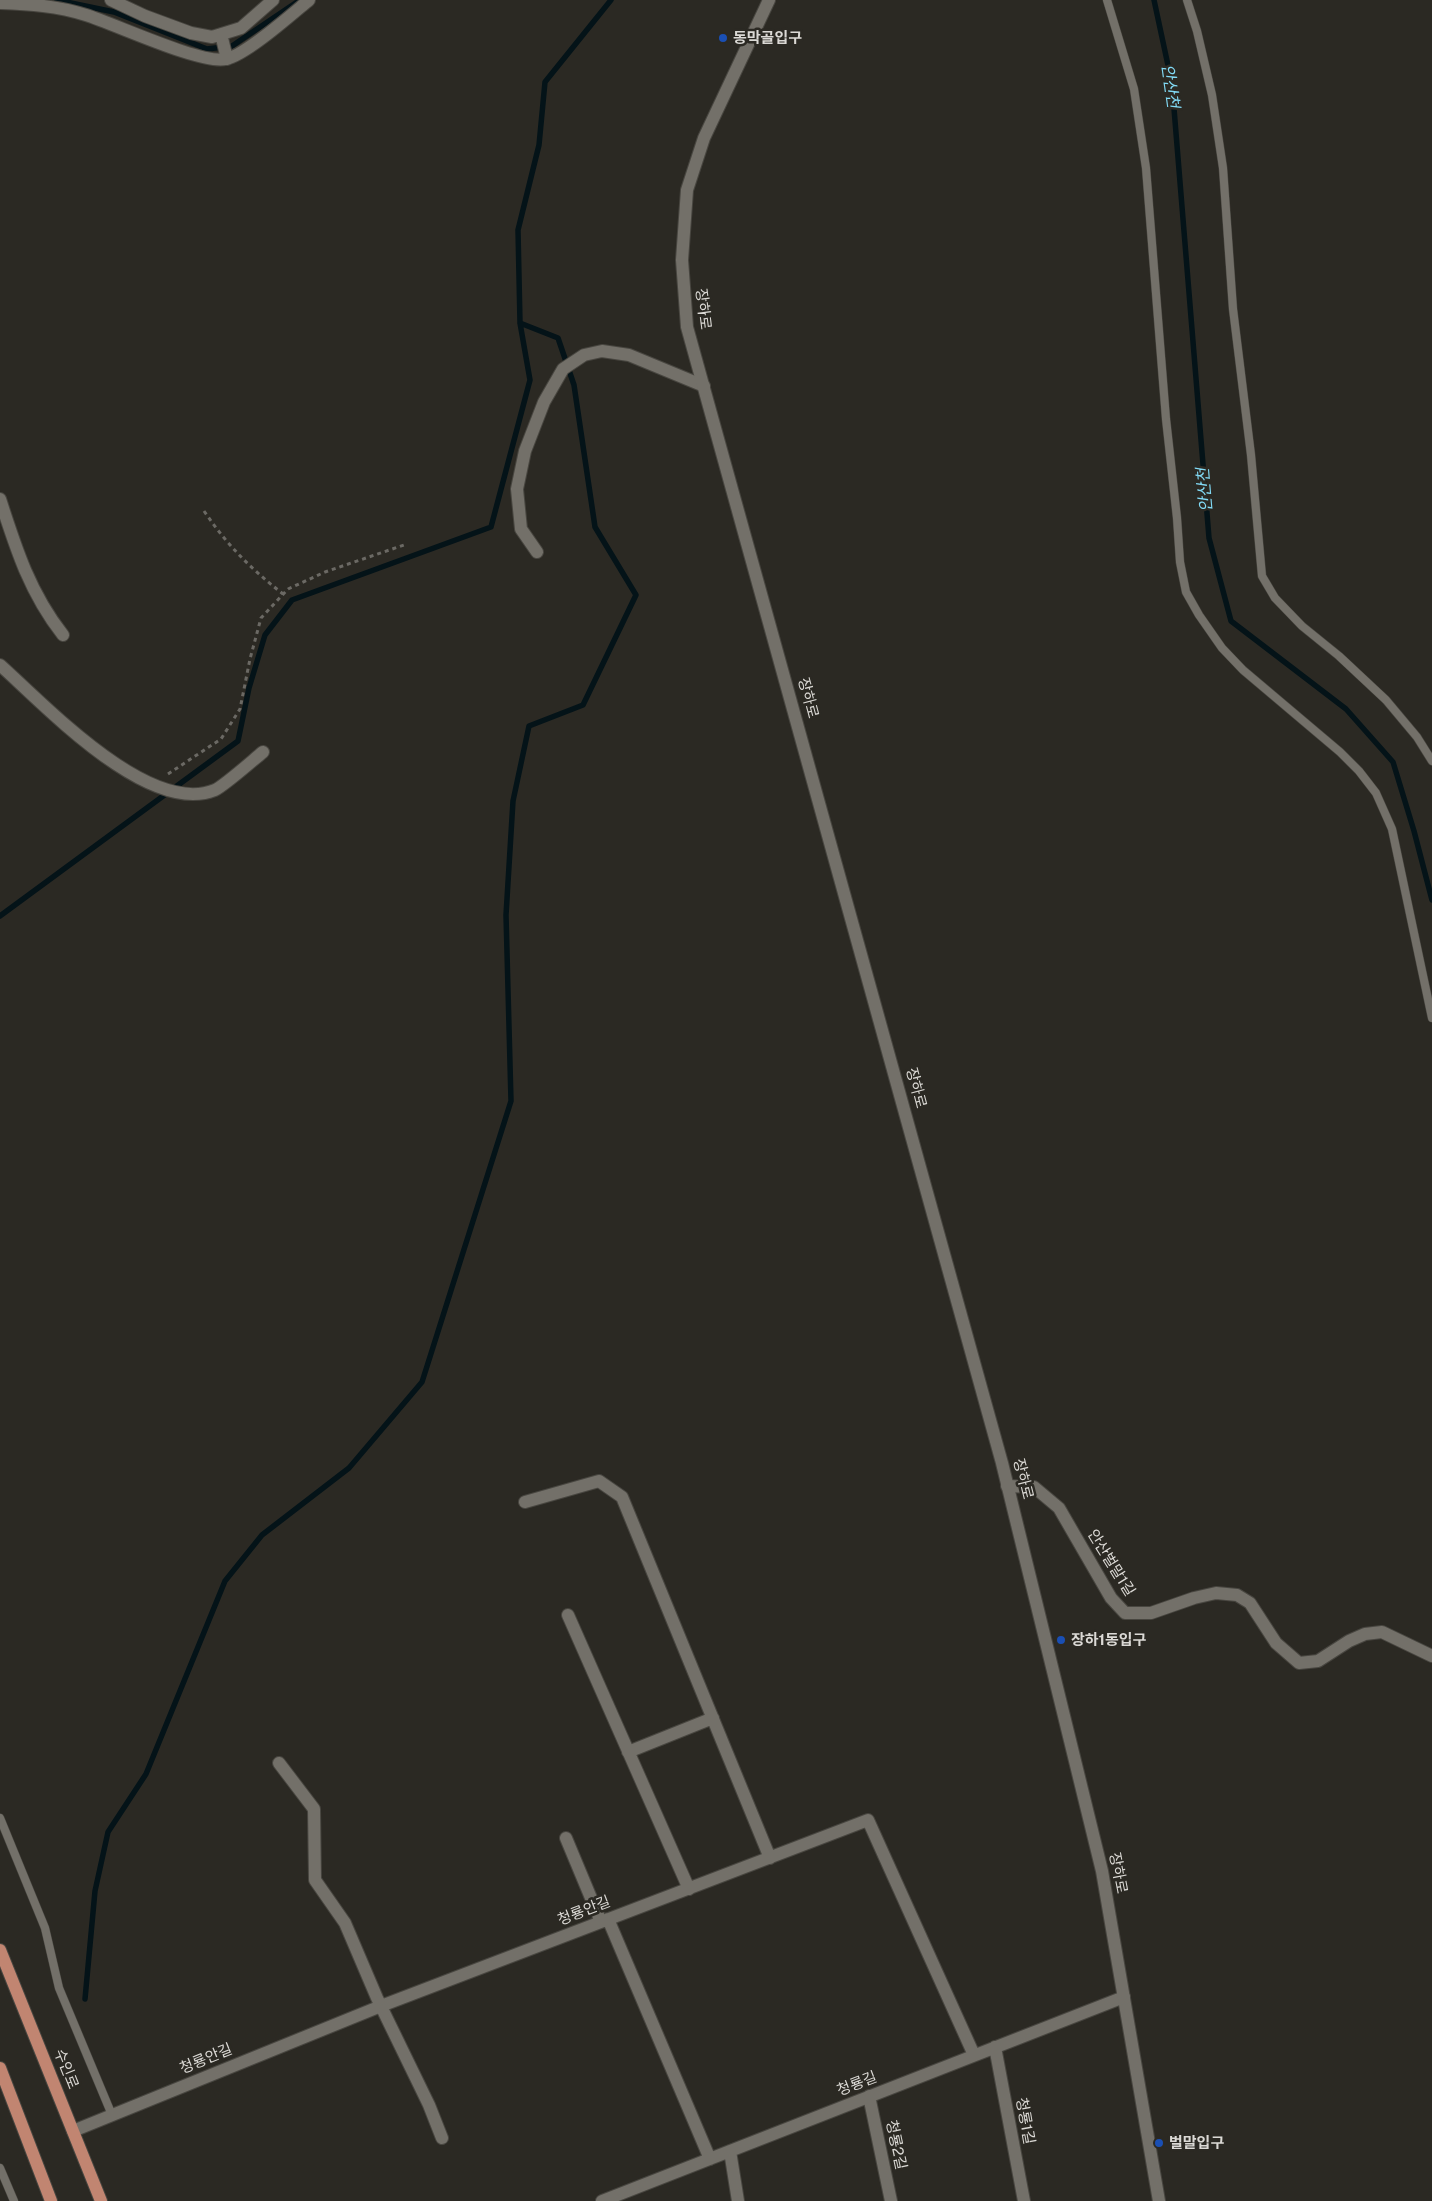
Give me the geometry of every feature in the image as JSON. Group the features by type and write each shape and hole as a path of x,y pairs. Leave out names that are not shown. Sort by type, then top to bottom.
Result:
{"main road":[{"name":"수인로","path":"0,1950 101,2201"},
{"path":"0,2068 51,2201"}],"street":[{"path":"111,0 145,16 191,33 212,37 241,28 273,0"},
{"path":"0,4 35,4 85,14 189,53 219,60 236,55 310,0"},
{"name":"장하로","path":"769,0 704,138 687,190 682,260 687,326 1007,1486 1102,1871 1159,2201"},
{"path":"221,34 227,59"},
{"path":"537,552 521,530 517,489 525,451 544,402 563,369 584,355 602,351 629,355 704,386"},
{"path":"0,498 21,563 45,612 63,635"},
{"path":"0,665 97,751 126,772 154,786 185,794 215,790 263,752"},
{"path":"524,1502 599,1481 622,1497 770,1858"},
{"name":"안산벌말1길","path":"1007,1486 1034,1487 1059,1508 1111,1598 1125,1612 1151,1613 1194,1598 1216,1593 1237,1595 1250,1603 1276,1643 1299,1663 1318,1661 1365,1634 1382,1632 1432,1656"},
{"path":"568,1616 689,1889"},
{"path":"628,1752 713,1718"},
{"path":"278,1763 314,1809 315,1880 345,1923 381,2006 430,2105 442,2138"},
{"name":"청룡안길","path":"73,2131 381,2006 868,1820 974,2055"},
{"path":"566,1838 605,1921 710,2159"},
{"name":"청룡길","path":"602,2201 1124,1997"},
{"name":"청룡1길","path":"995,2047 1024,2201"},
{"name":"청룡2길","path":"869,2096 890,2201"},
{"path":"730,2151 738,2201"}],"lane":[{"path":"1106,0 1134,89 1146,168 1166,419 1180,562 1186,592 1198,615 1222,648 1243,670 1340,752 1360,771 1376,793 1392,830 1432,1018"},
{"path":"1187,0 1197,30 1212,95 1223,168 1233,309 1251,455 1262,576 1275,598 1302,626 1339,656 1386,700 1417,737 1432,761"},
{"path":"0,1818 45,1928 59,1988 112,2115"},
{"path":"0,2168 14,2201"}],"path":[{"path":"204,511 218,532 249,567 283,594"},
{"path":"154,786 220,739 240,709 261,618 288,589 325,572 404,545"}],"waterway":[{"path":"57,0 114,12 207,49 232,46 300,0"},
{"path":"0,916 238,741 249,688 265,635 292,600 491,527 530,380 520,323 518,230 539,145 545,82 611,0"},
{"name":"안산천","path":"1154,0 1172,84 1209,538 1231,621 1346,709 1393,762 1432,900"},
{"path":"85,1999 95,1891 108,1832 146,1774 225,1581 262,1535 349,1468 422,1382 511,1101 506,915 513,801 529,726 583,705 636,595 595,527 574,385 558,338 520,323"}],"place":[{"name":"동막골입구","path":"723,38"},
{"name":"장하1동입구","path":"1061,1640"},
{"name":"벌말입구","path":"1159,2143"}]}
